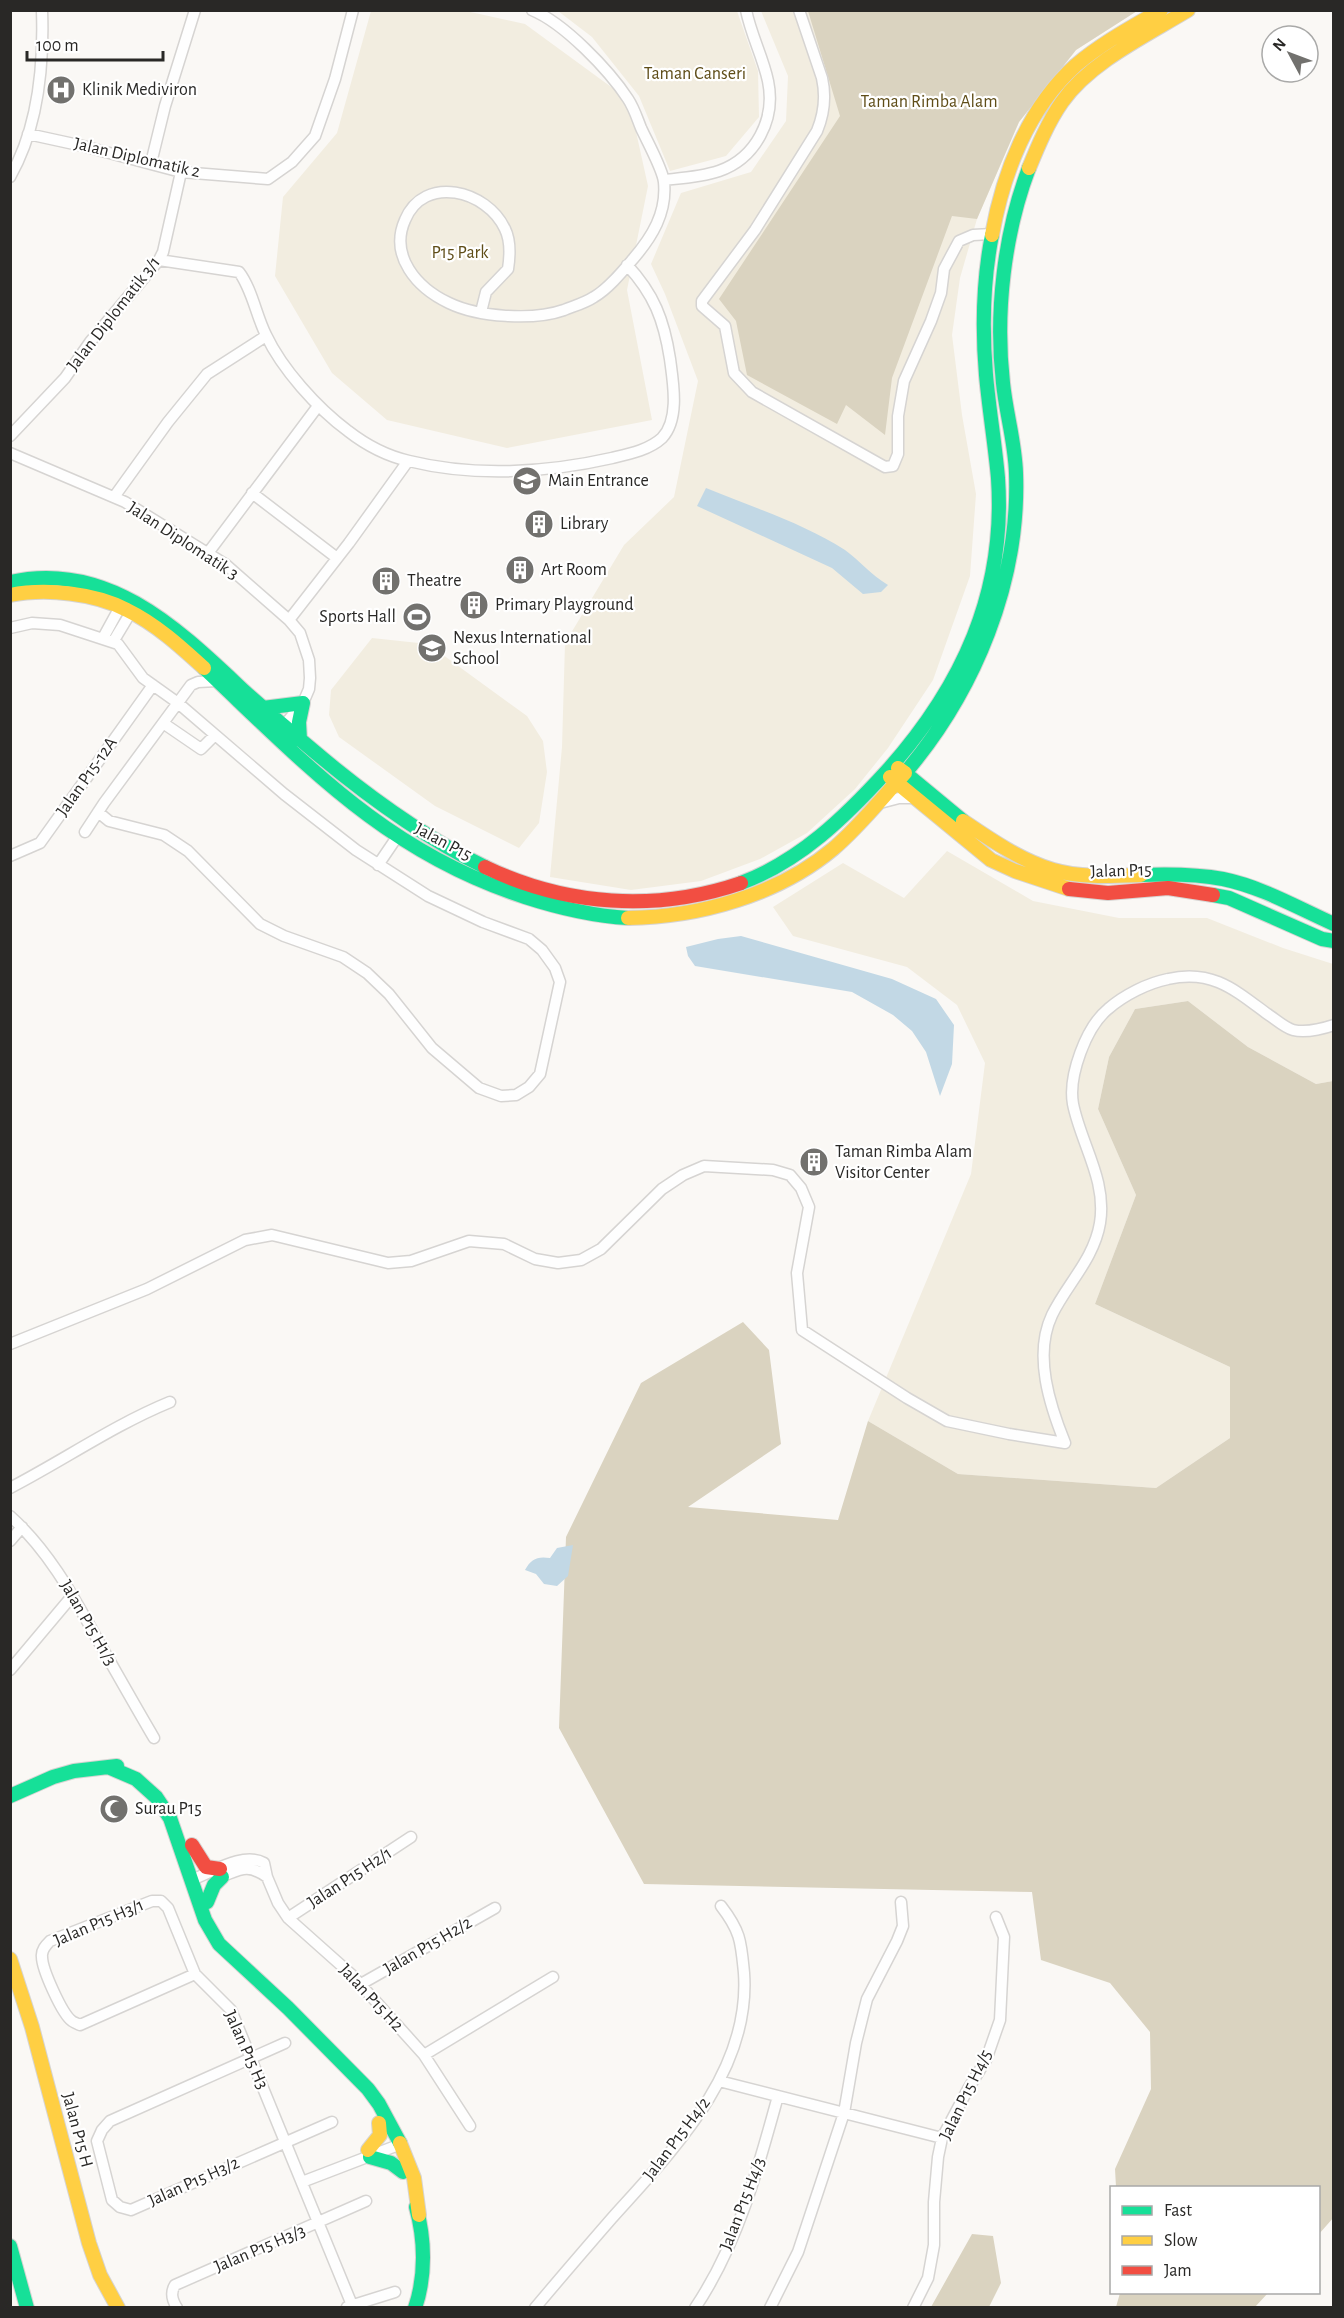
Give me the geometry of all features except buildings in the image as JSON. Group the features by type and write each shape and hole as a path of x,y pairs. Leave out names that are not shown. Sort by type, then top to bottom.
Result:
{"street":[{"path":"10,177 28,134 37,96 42,49 42,10"},
{"path":"151,163 165,106 195,10"},
{"name":"Jalan Diplomatik 2","path":"28,134 181,172 267,179 292,162 315,136 322,121 353,10"},
{"path":"481,312 486,292 508,269 509,243 505,229 486,206 466,194 454,191 442,192 418,200 404,220 400,245 406,266 423,286 449,303 481,312 528,316 562,311 595,297 645,245 658,224 663,200 664,180 629,100 602,65 562,30 532,10"},
{"path":"664,180 696,177 721,170 747,154 763,132 770,111 771,98 746,10"},
{"path":"799,10 824,88 821,121 755,230 702,301 702,306 725,326 734,373 752,392 885,467 894,466 898,454 898,416 904,381 932,321 941,293 944,269 959,241 973,235 992,234"},
{"path":"895,773 918,758 964,686 989,634 993,606 999,496 996,447 985,368 986,273 1003,184 1026,131 1046,101 1072,69 1102,45 1161,10"},
{"path":"895,773 959,673 993,606 1014,523 1016,473 1002,371 1002,317 1012,227 1039,142 1062,102 1092,71 1126,46 1188,10"},
{"name":"Jalan Diplomatik 3/1","path":"10,436 31,417 159,260 163,252 181,172"},
{"path":"1003,184 1023,187"},
{"path":"159,260 239,272 266,336 318,406 360,440 379,451 408,461 463,470 536,470 577,466 628,454 651,446 662,437 672,417 673,403 666,340 650,292 627,265"},
{"path":"114,497 168,422 207,374 266,336"},
{"path":"208,553 318,406"},
{"name":"Jalan Diplomatik 3","path":"10,453 125,502 225,564 289,620 300,633 309,660 309,688 303,703 279,731"},
{"path":"289,620 408,461"},
{"path":"252,493 337,558"},
{"name":"Jalan P15","path":"10,582 44,578 72,580 110,590 144,606 168,620 191,639 263,708 293,755 397,837 430,858 481,881 627,918 673,915 729,903 782,881 821,858 876,804 895,773"},
{"name":"Jalan P15","path":"10,595 56,591 126,610 191,655 217,681 279,731 300,740 367,792 435,840 549,898 671,902 742,884 772,870 813,843 895,773"},
{"path":"108,640 126,610"},
{"path":"10,628 32,623 60,625 118,644 143,678 178,704 284,795 378,865 428,896 483,922 529,939 542,950 555,968 560,982 540,1074 529,1088 516,1095 501,1096 479,1088 432,1048 388,994 367,973 343,957 284,936 260,924 188,850 164,835 109,820 98,812"},
{"path":"85,832 191,685 198,682 217,681"},
{"name":"Jalan P15-12A","path":"10,856 40,843 153,685"},
{"path":"263,708 303,703 299,722 300,740"},
{"path":"163,723 201,749 215,735"},
{"path":"876,804 918,794 918,758"},
{"name":"Jalan P15","path":"895,773 991,860 1043,881 1070,889 1108,893 1152,888 1189,890 1228,898 1322,939 1334,941"},
{"name":"Jalan P15","path":"918,794 999,845 1034,863 1072,874 1184,874 1225,879 1267,894 1334,924"},
{"path":"378,865 397,837"},
{"path":"10,1344 147,1289 245,1240 272,1235 388,1263 411,1261 469,1241 504,1244 535,1258 558,1263 581,1260 601,1249 662,1190 683,1174 704,1166 773,1170 790,1175 801,1188 808,1207 797,1273 802,1330 923,1409 947,1421 1065,1443 1051,1407 1045,1360 1046,1338 1052,1316 1090,1252 1100,1223 1100,1190 1072,1103 1074,1072 1084,1043 1094,1026 1106,1010 1126,996 1168,979 1198,975 1218,980 1293,1030 1320,1030 1334,1025"},
{"path":"10,1488 136,1416 170,1402"},
{"name":"Jalan P15 H1/3","path":"10,1516 22,1527 73,1595 153,1738"},
{"path":"10,1541 22,1527"},
{"path":"10,1670 73,1595"},
{"path":"10,1796 53,1777 83,1769 125,1765 156,1784 172,1802 192,1845 206,1867 221,1873 207,1902"},
{"path":"108,1767 134,1777 151,1790 164,1806 212,1918 238,1962"},
{"name":"Jalan P15 H2/1","path":"288,1918 411,1837"},
{"path":"192,1845 196,1882 206,1922 219,1944 294,2014 376,2099 416,2179 422,2254 415,2307"},
{"name":"Jalan P15 H2","path":"196,1882 221,1873 244,1869 255,1869 267,1877 278,1903 288,1918 361,1984 424,2055 470,2126"},
{"name":"Jalan P15 H3/1","path":"161,1901 152,1900 50,1941 44,1947 41,1956 52,1988 65,2014 72,2022 80,2025 195,1974"},
{"name":"Jalan P15 H3","path":"161,1901 168,1908 195,1974 231,2010 301,2179 349,2306"},
{"path":"770,2307 798,2252 844,2113 855,2043 867,1999 903,1926 901,1902"},
{"name":"Jalan P15 H4/2","path":"535,2307 659,2166 696,2119 719,2081 734,2050 741,2019 744,1985 742,1948 735,1925 721,1906"},
{"name":"Jalan P15 H2/2","path":"361,1984 495,1908"},
{"name":"Jalan P15 H4/5","path":"913,2307 928,2278 934,2245 934,2202 942,2138 986,2060 1000,2020 1004,1937 996,1917"},
{"name":"Jalan P15 H","path":"10,1959 32,2027 89,2243 100,2276 118,2307"},
{"path":"424,2055 553,1977"},
{"name":"Jalan P15 H3/2","path":"285,2043 110,2121 102,2130 97,2141 112,2200 120,2207 131,2210 332,2122"},
{"path":"344,2066 380,2123 396,2142 402,2172 419,2215"},
{"path":"719,2081 942,2138"},
{"name":"Jalan P15 H4/3","path":"695,2307 726,2252 750,2195 778,2096"},
{"path":"369,2154 380,2135 380,2123"},
{"path":"301,2179 396,2142"},
{"path":"369,2154 391,2163 402,2172"},
{"name":"Jalan P15 H3/3","path":"177,2307 171,2291 175,2285 366,2201"},
{"path":"10,2246 27,2307"},
{"path":"10,2275 17,2307"},
{"path":"349,2306 395,2292"}],"green space":[{"name":"P15 Park","path":"371,11 466,11 525,24 629,100 648,186 627,290 652,420 507,448 387,420 332,373 275,276 283,197 337,133"},
{"name":"Taman Canseri","path":"558,11 737,11 758,71 759,117 726,156 670,171 639,96 592,37"},
{"path":"761,11 1137,11 1076,50 1019,122 977,219 960,278 952,335 962,415 976,494 970,576 933,680 888,748 855,789 807,833 760,859 701,881 631,890 550,877 562,747 565,643 624,545 674,497 698,381 665,294 651,264 681,193 751,172 786,121 788,76"},
{"name":"Taman Rimba Alam","path":"808,11 1137,11 1076,50 1019,122 977,219 952,216 892,378 885,435 846,405 837,424 747,375 736,321 719,299 840,116"},
{"path":"372,638 428,644 527,716 543,741 547,772 539,823 519,848 435,806 339,737 329,715 331,690"},
{"path":"947,851 1033,901 1119,918 1207,918 1283,948 1333,964 1333,1081 1316,1084 1248,1047 1188,1001 1135,1009 1109,1057 1098,1109 1136,1195 1095,1304 1230,1367 1230,1438 1156,1488 958,1474 868,1421 971,1174 985,1063 957,1005 907,967 793,936 773,907 843,863 904,898"},
{"path":"1188,1001 1248,1047 1316,1084 1333,1081 1334,2217 1320,2233 1320,2186 1116,2186 1115,2169 1151,2089 1150,2032 1110,1983 1041,1960 1032,1892 644,1884 559,1728 566,1537 641,1383 743,1322 769,1350 781,1444 688,1507 838,1520 868,1421 958,1474 1156,1488 1230,1438 1230,1367 1095,1304 1136,1195 1098,1109 1109,1057 1135,1009"},
{"path":"972,2234 993,2236 1001,2283 989,2307 931,2307"},
{"path":"1119,2294 1267,2294 1255,2307 1116,2307"}],"water":[{"path":"706,488 829,540 888,585 881,592 863,594 832,568 697,506"},
{"path":"741,936 892,979 936,999 954,1025 952,1064 940,1096 926,1052 912,1031 893,1015 852,992 695,966 688,956 686,947"},
{"path":"573,1545 568,1576 557,1586 544,1584 536,1574 525,1570 535,1559 550,1558 557,1548"}],"traffic: fast":[{"path":"963,821 905,773 930,741 972,671 1001,594 1010,554 1015,514 1016,473 1003,383 1001,302 1013,220 1029,168"},
{"path":"741,883 783,863 802,850 838,821 871,788 914,739 937,706 974,636 995,560 999,520 998,478 987,388 984,340 985,287 992,235"},
{"path":"10,582 45,578 79,581 110,590 139,605 167,623 193,644 284,726 372,797 415,828 485,867"},
{"path":"204,668 314,771 351,802 431,856 476,878 525,897 576,911 628,918"},
{"path":"263,708 303,703 299,722 300,740"},
{"path":"1141,875 1192,875 1223,879 1266,893 1334,924"},
{"path":"1213,895 1229,898 1322,939 1334,941"},
{"path":"10,1796 53,1777 74,1771 117,1766"},
{"path":"108,1767 136,1779 156,1797 170,1818 205,1920 219,1944 288,2008 368,2089 379,2104 400,2143"},
{"path":"207,1902 214,1885 222,1877"},
{"path":"370,2157 391,2163 403,2172"},
{"path":"415,2308 423,2270 421,2232 416,2207"},
{"path":"10,2246 27,2308"}],"traffic: slow":[{"path":"992,235 1011,165 1031,121 1044,101 1059,82 1086,57 1161,10"},
{"path":"1029,168 1062,102 1088,74 1120,50 1188,10"},
{"path":"10,595 54,592 85,596 114,604 158,629 204,668"},
{"path":"628,918 655,917 710,908 763,891 788,879 833,849 852,832 905,773 898,768"},
{"path":"890,777 991,860 1015,871 1069,889"},
{"path":"963,821 1017,855 1053,870 1086,875 1141,875"},
{"path":"10,1959 32,2027 89,2243 100,2275 118,2308"},
{"path":"368,2150 380,2135 379,2123"},
{"path":"400,2143 414,2178 419,2215"}],"traffic: jam":[{"path":"485,867 547,890 579,897 612,900 644,901 677,898 741,883"},
{"path":"1069,889 1108,893 1168,888 1213,895"},
{"path":"192,1845 206,1867 220,1869"}],"place":[{"name":"Klinik Mediviron","path":"61,90"},
{"name":"Main Entrance","path":"527,481"},
{"name":"Library","path":"539,524"},
{"name":"Art Room","path":"520,570"},
{"name":"Theatre","path":"386,581"},
{"name":"Primary Playground","path":"474,605"},
{"name":"Sports Hall","path":"417,617"},
{"name":"Nexus International School","path":"432,648"},
{"name":"Taman Rimba Alam Visitor Center","path":"814,1162"},
{"name":"Surau P15","path":"114,1809"}]}
